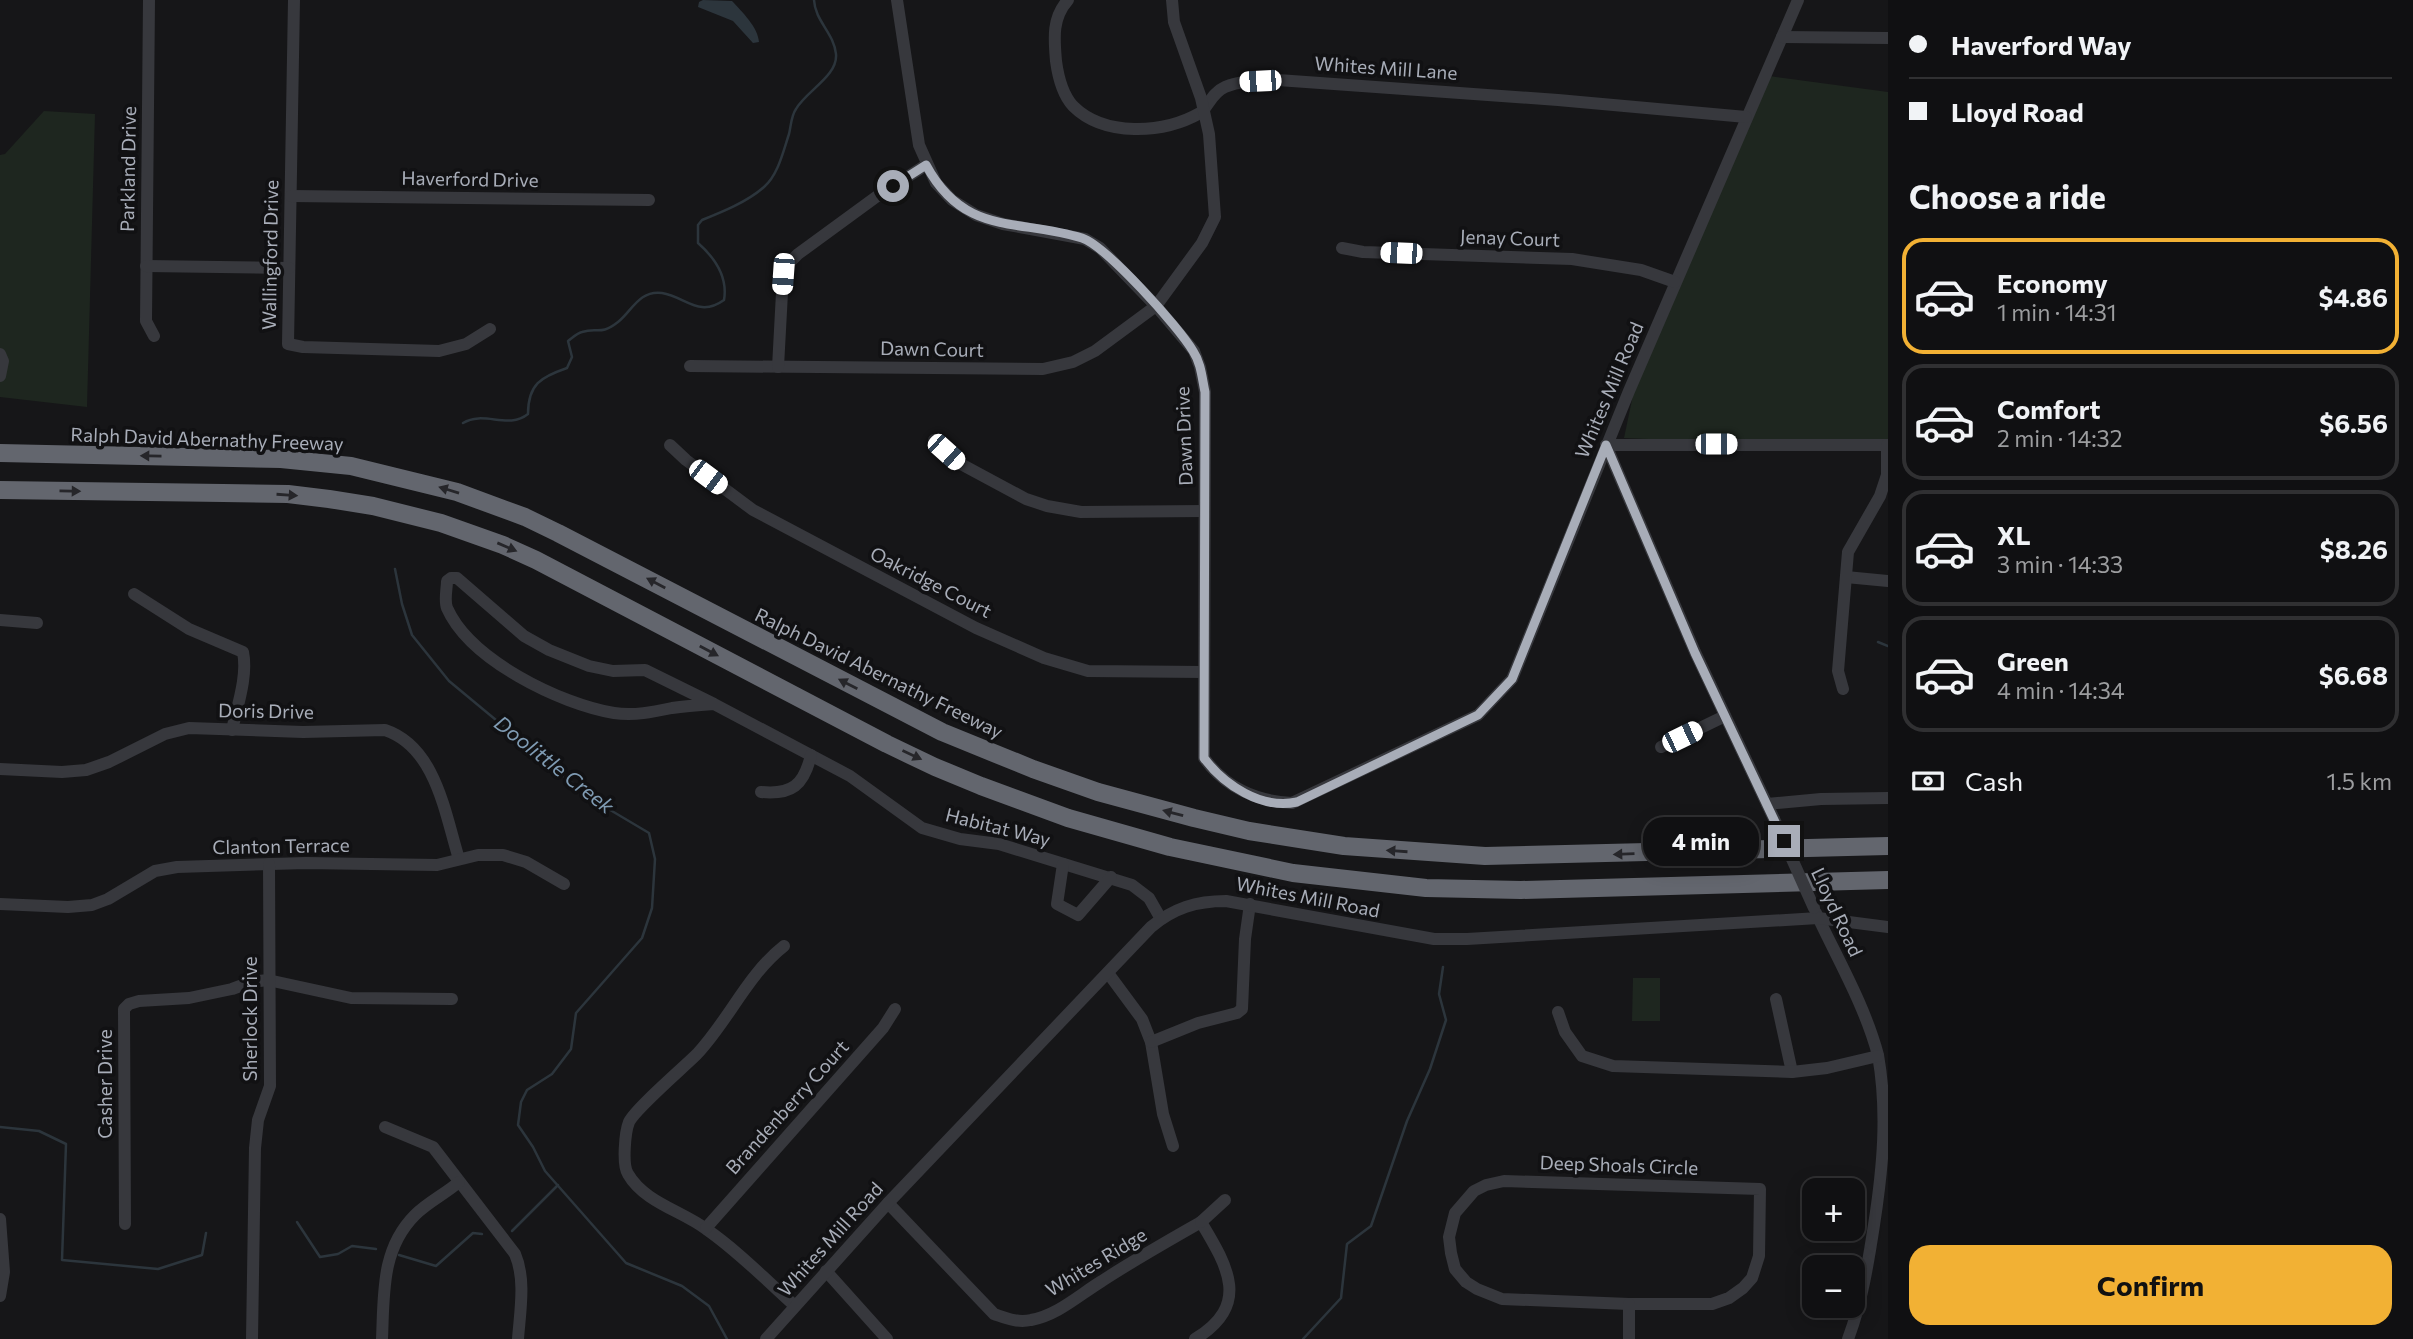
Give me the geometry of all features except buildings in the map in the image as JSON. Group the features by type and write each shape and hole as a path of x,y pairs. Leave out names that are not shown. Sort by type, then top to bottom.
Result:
{"highway":[{"name":"Ralph David Abernathy Freeway","path":"4,453 313,462 387,473 457,492 558,533 877,699 990,753 1097,792 1249,831 1343,846 1485,856 1888,846"},
{"path":"1,490 288,495 373,506 442,523 536,560 887,744 970,782 1117,833 1231,861 1347,880 1472,889 1888,880"}],"street":[{"name":"Parkland Drive","path":"149,0 146,321 154,337"},
{"name":"Wallingford Drive","path":"294,0 288,344 316,348 439,351 466,344 490,329"},
{"name":"Dawn Drive","path":"897,0 919,145 936,183 952,200 975,215 1003,224 1085,239 1100,248 1156,306 1194,351 1205,392 1204,758 1217,773"},
{"name":"Whites Mill Lane","path":"1068,0 1055,22 1054,38 1060,81 1072,105 1088,118 1111,126 1168,126 1203,111 1212,96 1223,88 1242,82 1278,80 1558,100 1746,117"},
{"name":"Dawn Court","path":"690,366 1043,369 1073,362 1095,351 1156,306 1202,243 1215,217 1209,134 1174,22 1172,0"},
{"name":"Whites Mill Road","path":"1217,773 1243,792 1265,800 1292,803 1478,715 1512,679 1606,445 1798,0"},
{"path":"1782,37 1888,38"},
{"path":"778,367 783,274 789,263 876,197 926,165"},
{"name":"Haverford Drive","path":"291,196 649,200"},
{"name":"Jenay Court","path":"1342,248 1363,252 1572,259 1641,270 1675,282"},
{"path":"146,266 289,268"},
{"path":"0,355 3,361 0,376"},
{"path":"934,440 959,463 1026,499 1047,506 1082,512 1204,511"},
{"name":"Oakridge Court","path":"670,445 753,510 976,628 1044,658 1088,671 1203,672"},
{"path":"1606,445 1888,445 1887,475 1880,496 1849,552 1838,671 1843,688"},
{"name":"Lloyd Road","path":"1606,445 1695,653 1869,1025 1878,1056 1887,1121 1882,1208 1864,1288 1848,1339"},
{"path":"1846,577 1888,581"},
{"name":"Habitat Way","path":"715,704 671,708 655,713 615,713 576,703 545,690 482,651 458,627 446,605 447,581 457,578 524,636 549,650 589,666 613,671 645,670 715,704 850,776 922,828 960,839 999,844 1111,877 1142,891 1161,919"},
{"path":"134,594 189,629 243,653 243,677 232,730"},
{"path":"0,620 37,623"},
{"path":"1661,747 1725,716"},
{"name":"Doris Drive","path":"0,769 62,772 86,770 177,730 385,730 411,744 421,756 433,777 459,859"},
{"path":"761,792 777,793 793,788 803,779 811,755"},
{"path":"1767,804 1821,799 1888,798"},
{"name":"Clanton Terrace","path":"0,904 80,906 108,899 155,872 177,867 269,864 437,865 478,855 503,855 526,862 564,884"},
{"path":"1063,863 1057,904 1078,915 1111,877"},
{"name":"Sherlock Drive","path":"252,1339 254,1148 258,1120 270,1086 269,864"},
{"name":"Whites Mill Road","path":"765,1339 888,1203 1108,973 1161,919 1181,908 1201,902 1226,901 1434,939 1481,939 1816,913 1888,927"},
{"path":"1151,1042 1242,1009 1245,939 1250,904"},
{"path":"784,946 766,960 699,1052 630,1120 625,1140 626,1173 640,1188 664,1206 706,1228 795,1306"},
{"path":"1108,973 1142,1020 1151,1042 1163,1114 1173,1146"},
{"path":"268,980 351,998 452,999"},
{"name":"Casher Drive","path":"125,1224 124,1009 139,1001 189,998 268,980"},
{"path":"1776,999 1792,1072"},
{"name":"Brandenberry Court","path":"706,1228 883,1028 895,1009"},
{"path":"1558,1012 1565,1032 1582,1056 1613,1066 1792,1072 1826,1068 1878,1056"},
{"path":"385,1127 433,1147 515,1254 520,1265 518,1339"},
{"name":"Deep Shoals Circle","path":"1504,1181 1760,1189 1759,1256 1752,1278 1743,1288 1729,1298 1712,1304 1629,1304 1502,1300 1477,1289 1455,1269 1449,1237 1455,1213 1474,1191 1504,1181"},
{"path":"382,1339 386,1267 394,1244 415,1215 459,1182"},
{"name":"Whites Ridge","path":"888,1203 993,1314 1014,1321 1027,1321 1063,1307 1201,1222 1226,1200"},
{"path":"0,1219 4,1272 0,1296"},
{"path":"1195,1339 1211,1329 1220,1319 1230,1292 1226,1267 1201,1222"},
{"path":"826,1271 887,1339"},
{"path":"1629,1304 1629,1339"}],"shaded area":[{"path":"703,0 732,1 753,25 759,42 753,43 733,21 698,7"},
{"path":"1761,75 1888,92 1888,449 1624,438 1641,357"},
{"path":"44,111 95,114 87,407 0,397 0,155 5,154"},
{"path":"1633,978 1660,978 1660,1021 1632,1021"}],"waterway":[{"name":"Doolittle Creek","path":"463,423 479,418 512,420 528,414 530,395 538,383 567,368 572,357 568,341 580,333 612,326 647,295 671,295 700,307 715,305 724,300 722,276 710,255 698,243 698,225 702,220 750,197 769,182 782,156 794,112 832,69 835,47 814,0"},
{"name":"Doolittle Creek","path":"395,569 412,635 449,681 590,798 649,833 655,859 652,908 642,938 576,1013 571,1049 552,1074 527,1090 521,1102 518,1125 545,1171 626,1263 682,1286 709,1306 727,1339"},
{"path":"1878,642 1888,646"},
{"path":"1303,1339 1341,1298 1347,1244 1371,1226 1446,1020 1439,994 1443,967"},
{"path":"0,1127 39,1131 66,1144 62,1260 158,1269 202,1255 206,1233"},
{"path":"512,1231 558,1185"},
{"path":"297,1222 320,1257 338,1254 352,1246 376,1249"},
{"path":"399,1255 436,1266 473,1233 482,1234"}],"route":[{"path":"893,186 926,165 936,183 952,200 975,215 1003,224 1085,239 1100,248 1156,306 1194,351 1205,392 1204,758 1229,784 1265,800 1297,802 1478,715 1491,704 1512,679 1606,445 1695,653 1784,841"}]}
